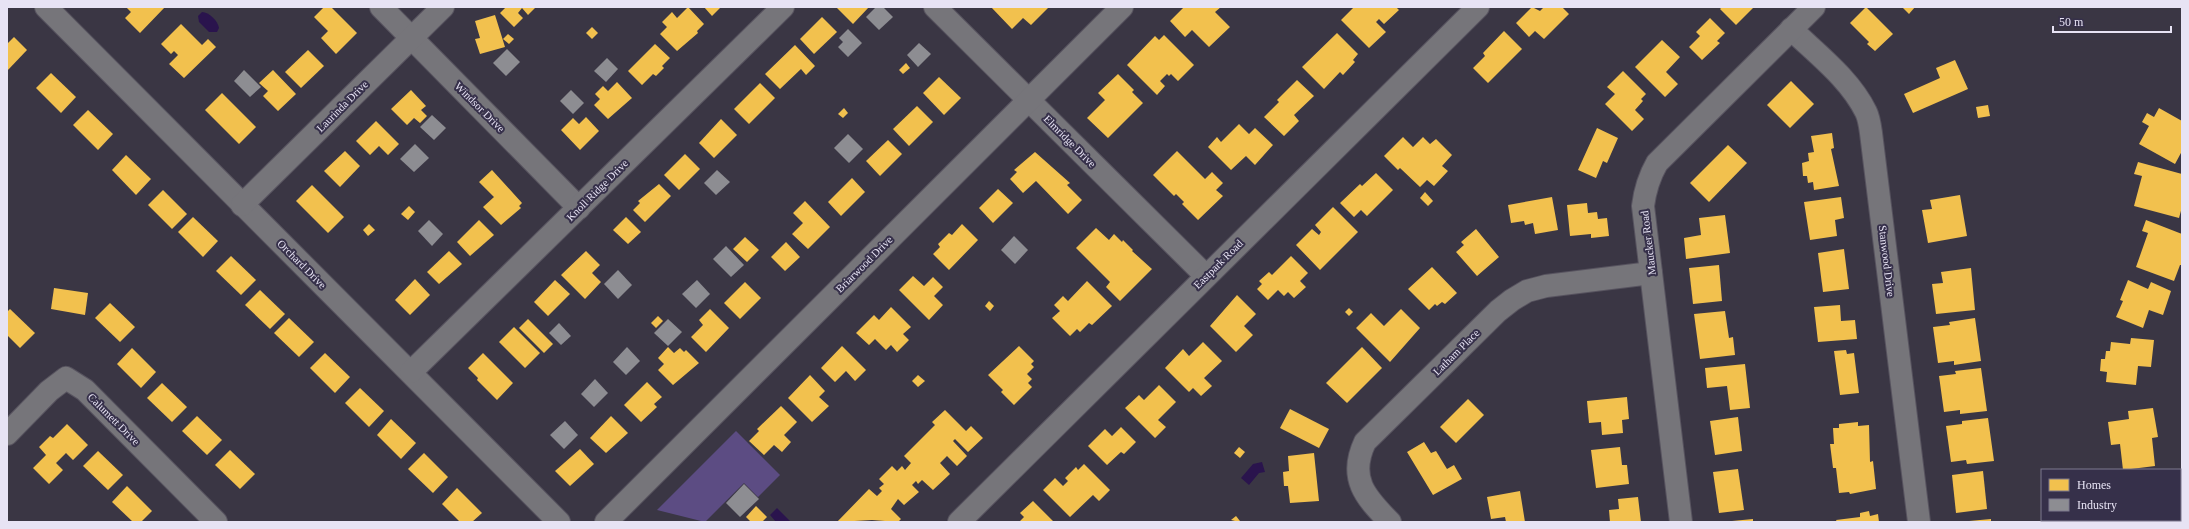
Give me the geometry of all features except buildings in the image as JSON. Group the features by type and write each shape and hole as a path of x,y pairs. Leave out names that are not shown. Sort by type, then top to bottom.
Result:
{"street":[{"name":"Orchard Drive","path":"46,7 242,205 411,372 558,522"},
{"name":"Windsor Drive","path":"381,7 579,208"},
{"name":"Laurinda Drive","path":"242,205 443,7"},
{"name":"Knoll Ridge Drive","path":"411,372 783,7"},
{"name":"Elmridge Drive","path":"935,7 1206,276"},
{"name":"Briarwood Drive","path":"606,522 1028,99 1122,7"},
{"name":"Eastpark Road","path":"959,522 1478,7"},
{"name":"Maucker Road","path":"1682,522 1643,206 1645,191 1650,176 1658,163 1814,7"},
{"name":"Stanwood Drive","path":"1791,29 1843,80 1856,95 1867,113 1872,140 1919,522"},
{"name":"Latham Place","path":"1390,522 1371,503 1363,489 1358,472 1358,456 1365,442 1498,311 1527,291 1546,286 1651,273"},
{"name":"Calumett Drive","path":"7,434 49,392 66,378 86,390 216,522"}],"shaded area":[{"path":"202,12 210,15 215,20 219,28 217,32 209,32 199,22 198,16"},
{"path":"736,431 780,475 758,497 744,483 705,522 657,510"},
{"path":"1262,462 1265,472 1259,473 1249,485 1241,478 1253,464"},
{"path":"777,508 791,522 776,522 770,515"}]}
